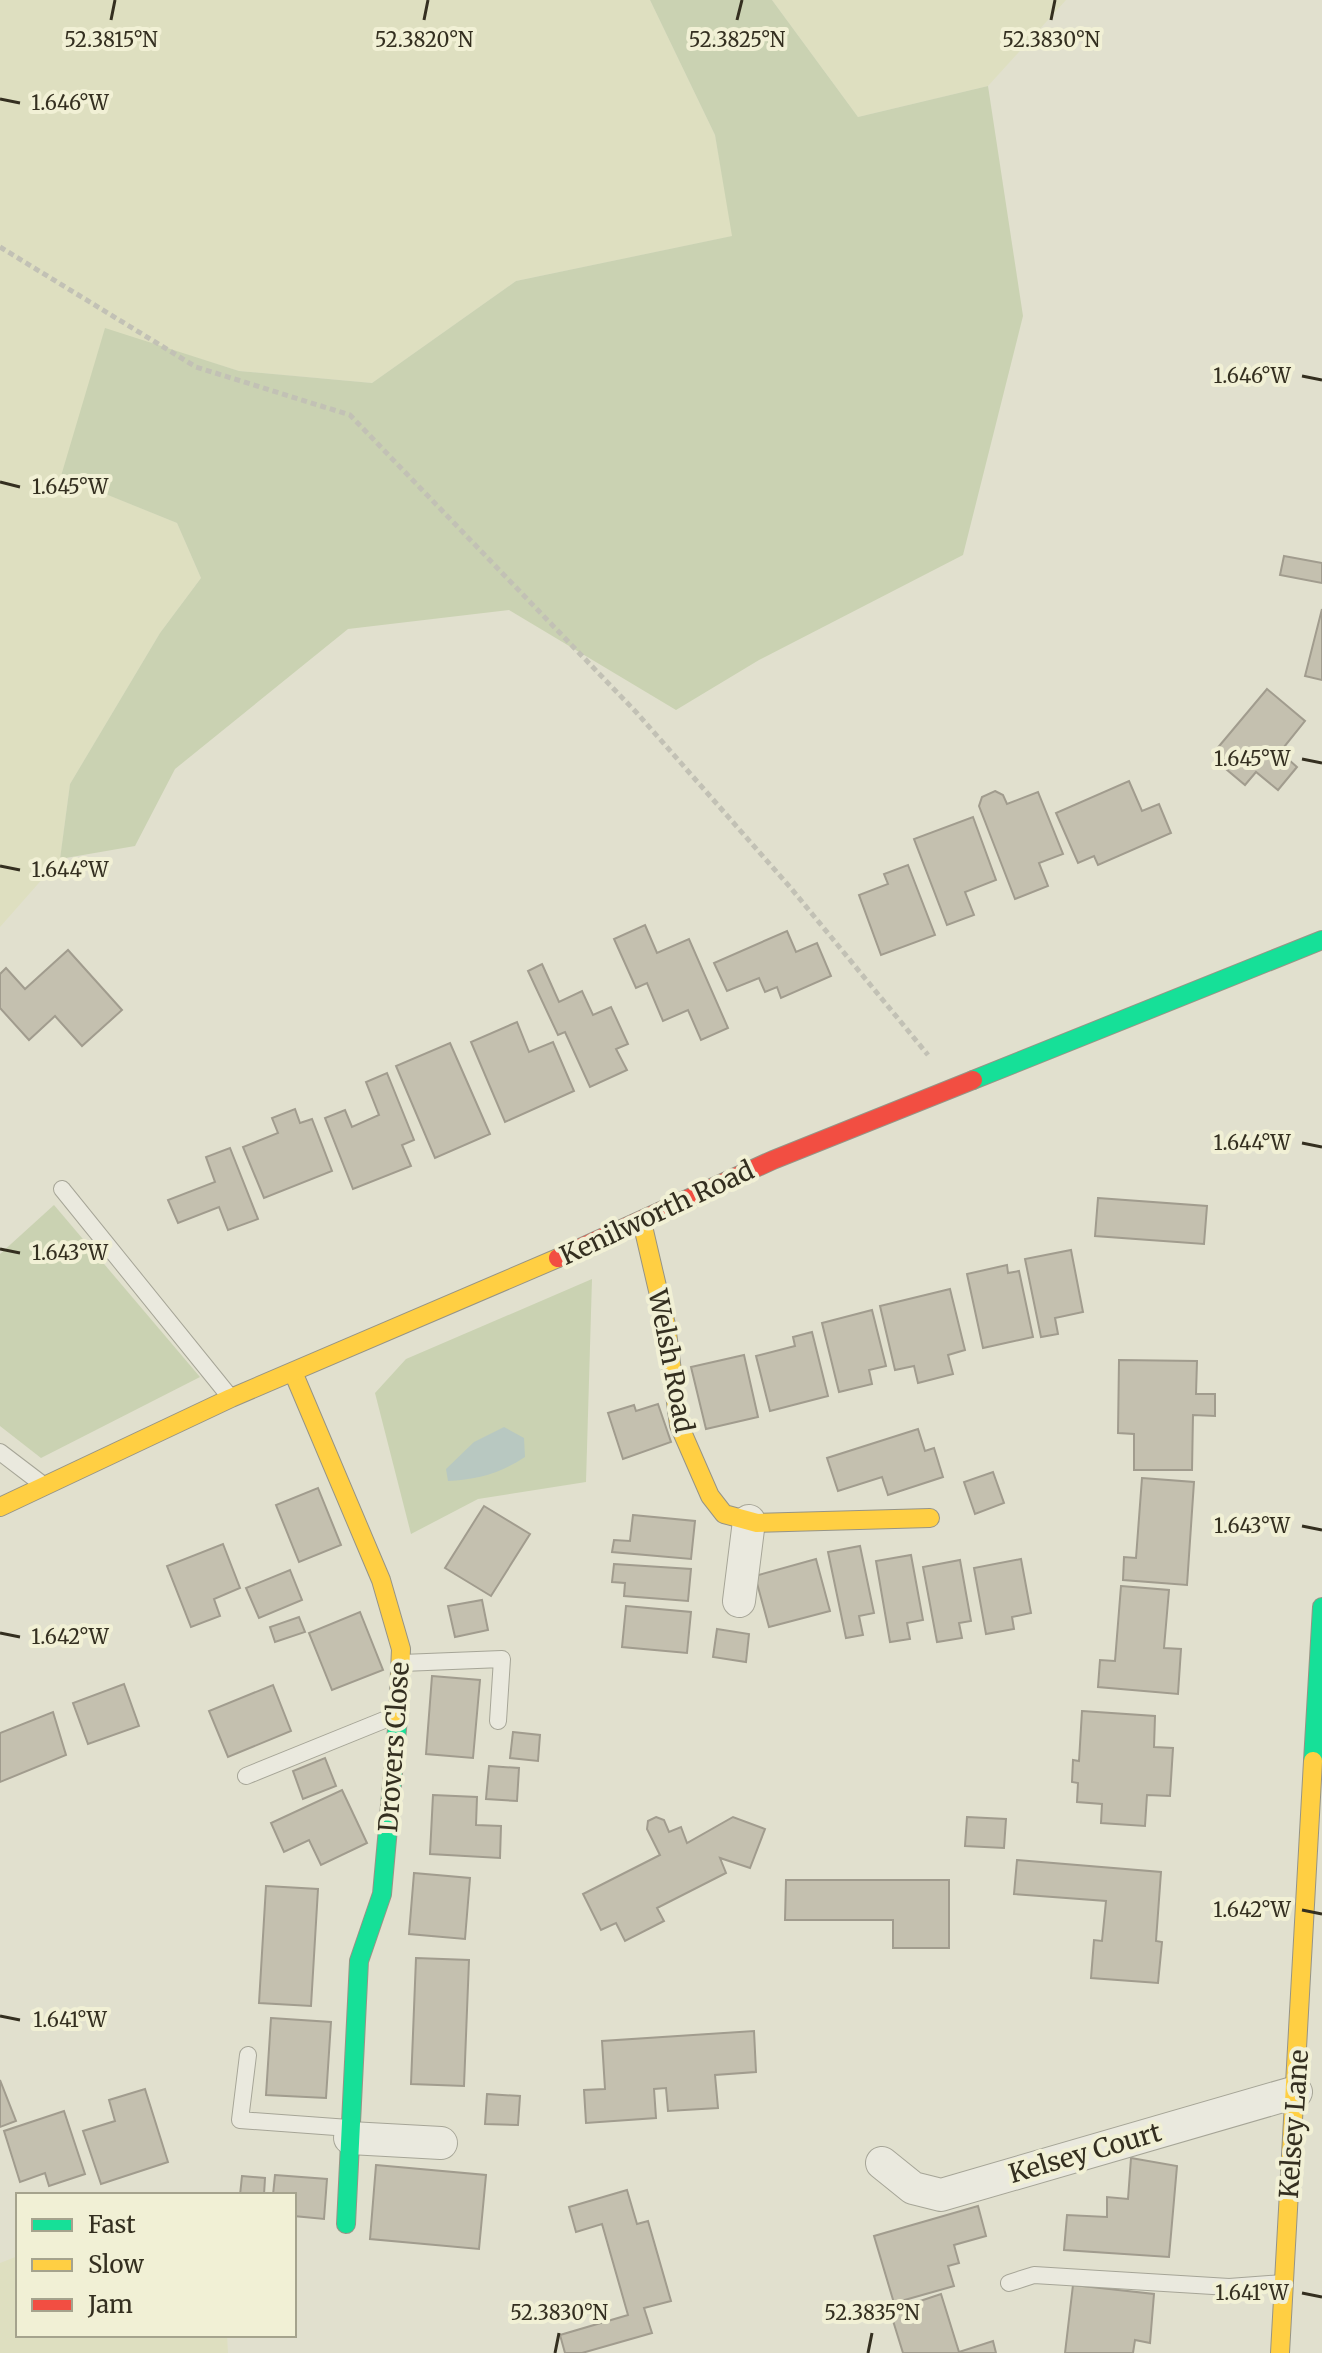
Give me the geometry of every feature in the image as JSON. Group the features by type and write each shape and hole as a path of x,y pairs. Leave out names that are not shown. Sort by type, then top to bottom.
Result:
{"main road":[{"name":"Kenilworth Road","path":"0,1507 46,1488 231,1398 642,1222 773,1160 1322,940"},
{"name":"Welsh Road","path":"642,1222 666,1325 679,1425 710,1496 724,1514 749,1521 930,1518"},
{"name":"Drovers Close","path":"293,1372 381,1580 401,1649 399,1714 382,1894 359,1961 346,2224"},
{"name":"Kelsey Lane","path":"1280,2353 1296,2092 1313,1948 1322,1607"}],"street":[{"path":"739,1601 749,1521"},
{"name":"Kelsey Court","path":"882,2163 913,2188 941,2195 1296,2092"},
{"path":"350,2133 441,2143"}],"lane":[{"path":"62,1189 231,1398"},
{"path":"0,1452 46,1488"},
{"path":"401,1663 502,1659 498,1721"},
{"path":"246,1776 399,1714"},
{"path":"248,2055 240,2120 350,2133"},
{"path":"1009,2283 1034,2275 1229,2287 1284,2283"}],"path":[{"path":"0,247 196,367 350,415 636,712 790,887 954,1087"}],"green space":[{"path":"0,0 650,0 715,135 733,236 516,281 372,383 239,371 105,329 62,476 177,523 201,578 160,633 70,784 60,859 0,927"},
{"path":"650,0 772,0 858,117 988,86 1023,316 963,555 759,660 676,710 509,610 348,629 175,769 135,846 60,859 70,784 160,633 201,578 177,523 61,476 105,328 239,371 372,383 516,281 732,236 715,135"},
{"path":"772,0 1066,0 988,86 858,117"},
{"path":"54,1205 200,1377 41,1458 0,1426 0,1254"},
{"path":"592,1279 586,1482 478,1499 411,1534 375,1393 406,1359"},
{"path":"16,2257 16,2337 227,2337 228,2353 0,2353 0,2263"}],"shaded area":[{"path":"504,1427 524,1438 525,1457 488,1475 448,1481 446,1469 474,1442"}],"building":[{"path":"1284,556 1322,563 1322,583 1280,575"},
{"path":"1322,609 1322,680 1305,676"},
{"path":"1267,689 1305,721 1280,752 1297,767 1278,790 1256,772 1245,785 1226,769 1230,764 1215,751"},
{"path":"1129,781 1142,811 1159,804 1171,833 1098,865 1094,856 1078,863 1056,813"},
{"path":"995,791 1003,795 1007,804 1038,792 1063,854 1039,863 1048,886 1015,899 979,806 982,797"},
{"path":"973,817 996,880 965,892 974,915 947,925 914,839"},
{"path":"908,865 935,935 881,955 859,895 888,884 884,874"},
{"path":"645,925 657,953 689,939 728,1028 701,1040 688,1010 663,1021 647,983 636,988 614,939"},
{"path":"787,931 796,952 817,943 831,976 781,998 777,987 765,992 759,978 727,991 714,963"},
{"path":"68,950 122,1010 82,1046 55,1016 29,1040 0,1008 0,974 6,968 25,989"},
{"path":"542,964 559,1002 582,991 593,1015 611,1007 628,1044 616,1049 627,1070 590,1087 565,1032 558,1035 528,971"},
{"path":"517,1022 529,1052 553,1042 574,1091 505,1122 471,1042"},
{"path":"450,1043 490,1134 435,1158 396,1066"},
{"path":"387,1073 414,1140 402,1145 411,1166 353,1189 325,1118 345,1110 352,1127 379,1115 366,1082"},
{"path":"295,1109 300,1123 312,1119 332,1171 264,1198 243,1147 278,1133 272,1118"},
{"path":"230,1148 258,1219 228,1230 219,1207 178,1223 168,1200 215,1182 206,1157"},
{"path":"1098,1198 1207,1206 1204,1244 1095,1236"},
{"path":"1071,1250 1083,1312 1055,1318 1058,1334 1041,1337 1025,1259"},
{"path":"1007,1265 1008,1273 1019,1271 1033,1337 983,1348 967,1274"},
{"path":"950,1289 965,1350 948,1355 953,1374 918,1383 914,1366 895,1370 880,1306"},
{"path":"872,1310 886,1366 869,1370 872,1384 839,1392 822,1323"},
{"path":"812,1332 828,1396 770,1411 756,1356 795,1346 793,1337"},
{"path":"744,1355 758,1417 706,1429 691,1367"},
{"path":"1119,1360 1197,1361 1196,1394 1215,1394 1215,1416 1193,1415 1192,1470 1134,1470 1134,1434 1118,1433"},
{"path":"658,1404 671,1442 623,1459 608,1413 634,1405 636,1411"},
{"path":"918,1429 925,1451 934,1448 943,1477 888,1495 882,1477 838,1491 827,1458"},
{"path":"993,1472 1004,1503 975,1514 964,1482"},
{"path":"1142,1478 1194,1482 1187,1585 1123,1580 1124,1557 1136,1558"},
{"path":"318,1488 341,1545 299,1562 276,1505"},
{"path":"484,1506 530,1534 491,1596 445,1568"},
{"path":"633,1515 695,1521 691,1559 612,1552 614,1540 630,1541"},
{"path":"223,1544 240,1588 214,1599 220,1616 191,1627 167,1566"},
{"path":"860,1546 874,1613 859,1616 863,1635 846,1638 828,1552"},
{"path":"911,1555 923,1620 907,1623 910,1639 890,1642 876,1561"},
{"path":"816,1559 830,1611 769,1627 755,1576"},
{"path":"1021,1559 1031,1613 1012,1617 1014,1629 986,1634 974,1568"},
{"path":"960,1560 971,1621 959,1623 962,1638 937,1642 923,1567"},
{"path":"614,1564 691,1569 688,1601 624,1596 625,1583 612,1582"},
{"path":"290,1570 302,1600 259,1618 246,1588"},
{"path":"1121,1586 1169,1590 1164,1648 1181,1649 1178,1694 1098,1687 1100,1660 1115,1661"},
{"path":"482,1600 488,1630 455,1637 448,1606"},
{"path":"626,1606 691,1612 687,1653 622,1647"},
{"path":"360,1612 383,1670 332,1690 309,1633"},
{"path":"299,1617 305,1632 275,1642 270,1627"},
{"path":"717,1629 749,1634 746,1662 713,1657"},
{"path":"432,1676 480,1680 473,1758 426,1754"},
{"path":"124,1684 139,1726 88,1744 73,1703"},
{"path":"273,1685 291,1731 228,1757 209,1711"},
{"path":"1082,1711 1155,1716 1154,1747 1173,1748 1170,1796 1147,1795 1145,1826 1101,1823 1102,1804 1077,1802 1078,1783 1072,1782 1073,1760 1079,1761"},
{"path":"53,1712 66,1755 0,1782 0,1733"},
{"path":"513,1732 540,1735 538,1761 510,1758"},
{"path":"325,1758 336,1786 303,1799 293,1771"},
{"path":"489,1766 519,1768 517,1801 486,1799"},
{"path":"342,1790 367,1843 321,1865 309,1840 284,1852 271,1823"},
{"path":"433,1795 477,1797 476,1825 501,1826 500,1858 430,1854"},
{"path":"656,1817 664,1820 669,1832 681,1827 687,1843 733,1817 765,1829 750,1868 720,1858 726,1873 657,1908 664,1921 625,1941 616,1923 601,1930 583,1894 660,1855 647,1829 648,1821"},
{"path":"967,1817 1006,1819 1004,1848 965,1846"},
{"path":"1017,1860 1161,1872 1156,1941 1162,1942 1158,1983 1091,1978 1094,1940 1102,1941 1106,1901 1014,1894"},
{"path":"414,1873 470,1878 465,1939 409,1934"},
{"path":"786,1880 949,1880 949,1948 893,1948 893,1920 785,1920"},
{"path":"266,1886 318,1889 311,2006 259,2003"},
{"path":"416,1958 469,1960 464,2086 411,2084"},
{"path":"271,2018 331,2022 326,2098 266,2095"},
{"path":"754,2031 756,2072 715,2075 718,2108 668,2111 666,2088 654,2089 656,2118 586,2123 584,2090 605,2089 602,2041"},
{"path":"0,2080 16,2121 0,2127"},
{"path":"145,2089 168,2162 101,2184 83,2131 115,2121 109,2100"},
{"path":"487,2094 520,2096 518,2125 485,2124"},
{"path":"64,2111 85,2174 49,2186 45,2173 20,2182 4,2131"},
{"path":"1131,2158 1177,2166 1169,2257 1064,2250 1067,2215 1107,2217 1107,2197 1128,2199"},
{"path":"376,2165 486,2175 479,2249 370,2239"},
{"path":"275,2175 327,2179 324,2219 296,2216 296,2193 273,2193"},
{"path":"242,2176 265,2178 264,2193 240,2193"},
{"path":"627,2190 637,2224 648,2221 671,2301 644,2308 652,2333 582,2353 565,2353 560,2335 628,2315 602,2224 576,2232 569,2207"},
{"path":"978,2206 986,2236 954,2245 959,2263 948,2266 954,2286 894,2303 874,2236"},
{"path":"1073,2285 1154,2294 1150,2343 1135,2340 1133,2353 1065,2353"},
{"path":"941,2294 959,2352 993,2341 996,2353 903,2353 890,2311"}],"traffic: fast":[{"path":"973,1080 1322,940"},
{"path":"1313,1761 1322,1607"},
{"path":"346,2224 359,1961 382,1894 398,1718"}],"traffic: slow":[{"path":"642,1222 666,1325 679,1425 710,1496 724,1514 757,1523 930,1518"},
{"path":"0,1507 231,1398 558,1258"},
{"path":"293,1372 381,1580 401,1649 398,1718"},
{"path":"1280,2353 1313,1761"}],"traffic: jam":[{"path":"558,1258 773,1160 973,1080"}]}
